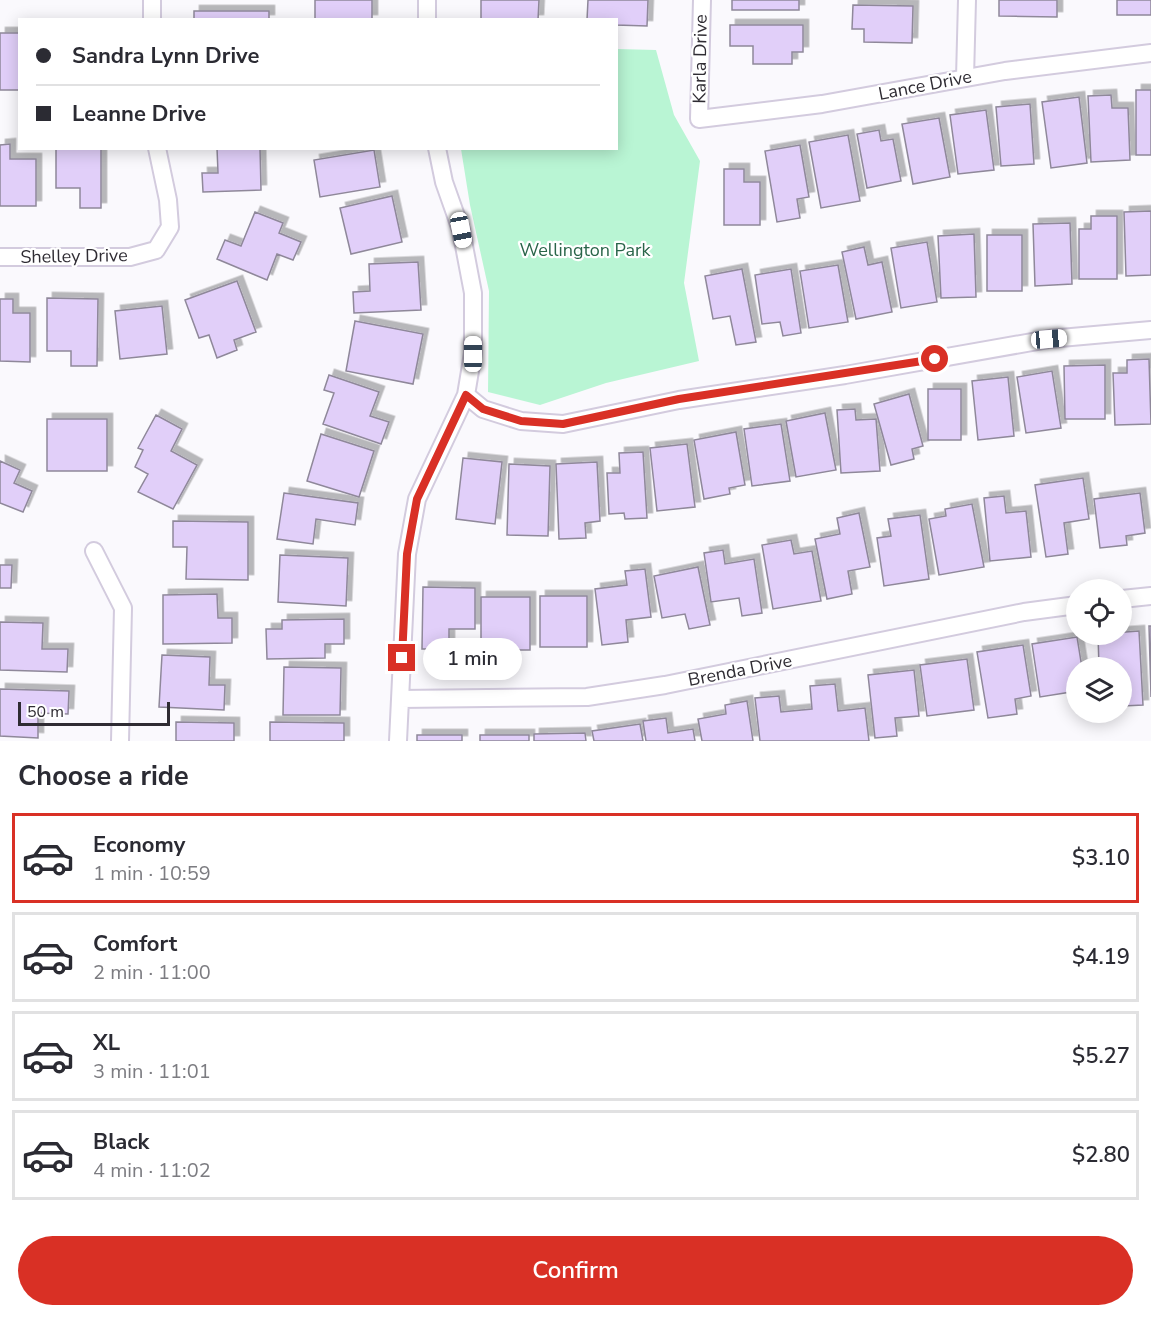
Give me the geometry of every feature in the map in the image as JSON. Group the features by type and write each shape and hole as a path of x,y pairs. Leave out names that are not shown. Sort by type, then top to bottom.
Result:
{"street":[{"path":"152,0 152,18"},
{"path":"427,0 427,18"},
{"name":"Karla Drive","path":"699,119 702,0"},
{"path":"965,78 967,0"},
{"name":"Lance Drive","path":"699,119 822,105 1005,70 1151,53"},
{"name":"Shelley Drive","path":"0,257 130,257 156,250 170,227 168,200 158,150"},
{"path":"398,741 407,554 417,499 466,395 473,354 473,293 461,230 444,182 437,150"},
{"path":"466,395 483,409 521,421 563,424 679,399 844,375 1049,339 1151,330"},
{"path":"94,551 123,608 120,741"},
{"path":"1132,599 1151,596"},
{"name":"Brenda Drive","path":"400,699 587,697 676,682 1024,612 1066,606"}],"green space":[{"name":"Wellington Park","path":"618,49 656,50 674,115 700,161 684,283 699,361 606,383 540,405 488,392 489,291 470,205 461,150 618,150"}],"building":[{"path":"315,0 372,0 372,18 315,18"},
{"path":"481,0 539,0 538,18 481,18"},
{"path":"588,0 648,0 647,26 618,25 618,18 587,18"},
{"path":"732,0 799,0 799,10 732,10"},
{"path":"999,0 1057,0 1057,17 999,16"},
{"path":"1117,0 1151,0 1151,15 1117,15"},
{"path":"853,5 913,6 912,43 864,42 864,29 852,29"},
{"path":"194,11 269,11 269,18 194,18"},
{"path":"730,25 803,25 803,52 792,52 792,64 753,64 753,46 730,46"},
{"path":"0,33 18,33 18,90 0,90"},
{"path":"1136,90 1151,90 1151,155 1136,155"},
{"path":"1111,95 1112,108 1128,108 1130,160 1091,162 1088,96"},
{"path":"1079,97 1087,163 1051,168 1042,102"},
{"path":"1030,104 1034,164 1001,166 996,107"},
{"path":"986,110 994,170 958,174 950,115"},
{"path":"939,118 950,177 913,184 902,124"},
{"path":"879,130 881,141 893,139 901,181 867,188 857,134"},
{"path":"848,135 860,201 821,208 809,142"},
{"path":"10,144 10,159 36,159 36,206 0,206 0,145"},
{"path":"800,145 809,197 797,199 800,218 777,222 765,151"},
{"path":"56,150 101,150 101,208 80,208 80,188 56,188"},
{"path":"217,150 260,150 261,190 203,192 202,173 218,173"},
{"path":"374,150 380,187 320,197 314,160"},
{"path":"724,169 744,169 744,182 760,182 760,225 724,225"},
{"path":"392,196 402,242 351,254 340,208"},
{"path":"1151,211 1151,275 1126,276 1124,212"},
{"path":"255,212 283,223 279,233 301,242 293,260 277,254 267,280 217,259 225,240 241,246"},
{"path":"1091,216 1117,216 1117,279 1079,279 1079,229 1091,229"},
{"path":"1070,223 1072,284 1035,286 1033,224"},
{"path":"974,234 976,297 941,298 938,236"},
{"path":"987,235 1022,235 1022,291 987,291"},
{"path":"927,242 937,302 901,308 891,248"},
{"path":"864,247 868,265 882,262 892,312 856,319 842,252"},
{"path":"418,262 421,310 354,313 353,292 370,291 369,264"},
{"path":"838,265 848,322 809,328 800,271"},
{"path":"742,269 756,342 736,345 730,316 713,319 705,276"},
{"path":"791,269 801,333 783,336 780,322 762,324 755,275"},
{"path":"237,281 256,332 234,340 237,350 217,358 209,335 199,338 185,300"},
{"path":"47,298 98,299 97,366 71,366 71,351 47,351"},
{"path":"0,299 13,299 13,313 30,313 30,362 0,361"},
{"path":"162,306 167,354 120,359 115,311"},
{"path":"355,321 423,334 413,384 346,371"},
{"path":"1149,359 1151,424 1115,425 1113,373 1127,373 1127,360"},
{"path":"1105,365 1105,419 1065,419 1064,366"},
{"path":"1052,371 1061,428 1026,433 1017,377"},
{"path":"329,375 379,392 370,416 389,422 381,444 323,424 334,393 324,390"},
{"path":"1008,377 1014,436 978,440 972,381"},
{"path":"928,389 961,389 961,440 928,440"},
{"path":"909,394 923,446 912,449 914,459 891,465 874,404"},
{"path":"855,409 856,420 876,419 880,471 841,473 837,410"},
{"path":"825,413 836,470 796,477 786,421"},
{"path":"156,415 182,429 171,451 197,465 173,509 138,492 148,474 135,467 143,450 138,448"},
{"path":"47,419 107,419 107,471 47,471"},
{"path":"781,424 790,481 752,486 744,429"},
{"path":"736,432 745,485 729,488 730,494 704,499 694,440"},
{"path":"321,434 374,451 359,497 307,481"},
{"path":"687,444 695,507 657,511 650,448"},
{"path":"643,452 647,518 625,519 624,513 609,514 607,473 620,473 619,453"},
{"path":"463,458 502,462 495,524 456,519"},
{"path":"0,461 20,470 14,483 32,491 23,512 0,503"},
{"path":"597,462 600,521 585,523 586,538 559,539 556,464"},
{"path":"509,464 550,466 548,536 507,535"},
{"path":"1083,478 1089,519 1064,523 1068,554 1046,557 1035,485"},
{"path":"284,493 358,503 355,525 316,519 313,544 277,539"},
{"path":"1140,493 1145,533 1126,536 1127,545 1100,548 1094,499"},
{"path":"1004,496 1006,513 1026,511 1031,557 990,561 984,498"},
{"path":"972,504 984,567 939,575 929,519 946,516 945,509"},
{"path":"859,513 870,567 848,571 852,594 827,599 815,539 840,534 837,518"},
{"path":"920,515 929,579 884,586 877,538 891,536 888,519"},
{"path":"173,521 248,522 248,580 186,579 187,547 173,547"},
{"path":"791,540 794,554 812,551 821,601 773,609 762,545"},
{"path":"723,550 725,564 754,559 762,613 742,616 739,598 711,602 704,553"},
{"path":"280,555 348,558 346,606 278,602"},
{"path":"0,565 12,565 11,588 0,588"},
{"path":"698,567 710,625 689,629 685,614 662,618 654,576"},
{"path":"645,569 651,617 626,620 628,642 602,645 595,589 627,585 625,571"},
{"path":"423,587 475,588 475,629 449,629 449,649 422,649"},
{"path":"217,594 218,618 232,618 232,643 163,644 163,595"},
{"path":"540,596 587,596 587,647 540,647"},
{"path":"481,597 530,597 530,650 481,650"},
{"path":"344,619 344,644 325,644 325,658 267,659 266,629 282,629 282,620"},
{"path":"0,622 43,623 42,649 68,649 67,672 0,670"},
{"path":"1149,626 1151,626 1151,697"},
{"path":"1139,631 1143,705 1132,706 1132,657 1099,657 1098,645 1132,645 1132,632"},
{"path":"1066,639 1066,645 1078,645 1080,657 1066,657 1066,693 1040,697 1032,644"},
{"path":"1023,645 1031,696 1015,699 1017,714 988,718 977,652"},
{"path":"162,655 210,657 209,685 225,685 224,710 159,707"},
{"path":"967,659 974,710 927,716 920,665"},
{"path":"284,667 341,668 340,715 283,715"},
{"path":"914,670 919,716 895,718 897,736 875,738 868,675"},
{"path":"835,684 838,711 865,708 869,741 760,741 755,698 779,696 781,712 812,709 810,686"},
{"path":"0,689 69,691 68,714 38,713 38,738 0,736"},
{"path":"747,701 753,741 702,741 698,719 726,714 725,705"},
{"path":"666,718 668,733 693,729 695,741 646,741 643,721"},
{"path":"176,722 234,723 234,741 176,741"},
{"path":"270,722 344,723 344,741 270,741"},
{"path":"640,724 643,741 594,741 592,731"},
{"path":"585,733 586,741 534,741 534,734"},
{"path":"417,735 462,735 462,741 417,741"},
{"path":"480,735 529,735 529,741 480,741"}],"route":[{"path":"402,658 407,554 417,499 466,395 483,409 521,421 563,424 679,399 935,359"}]}
